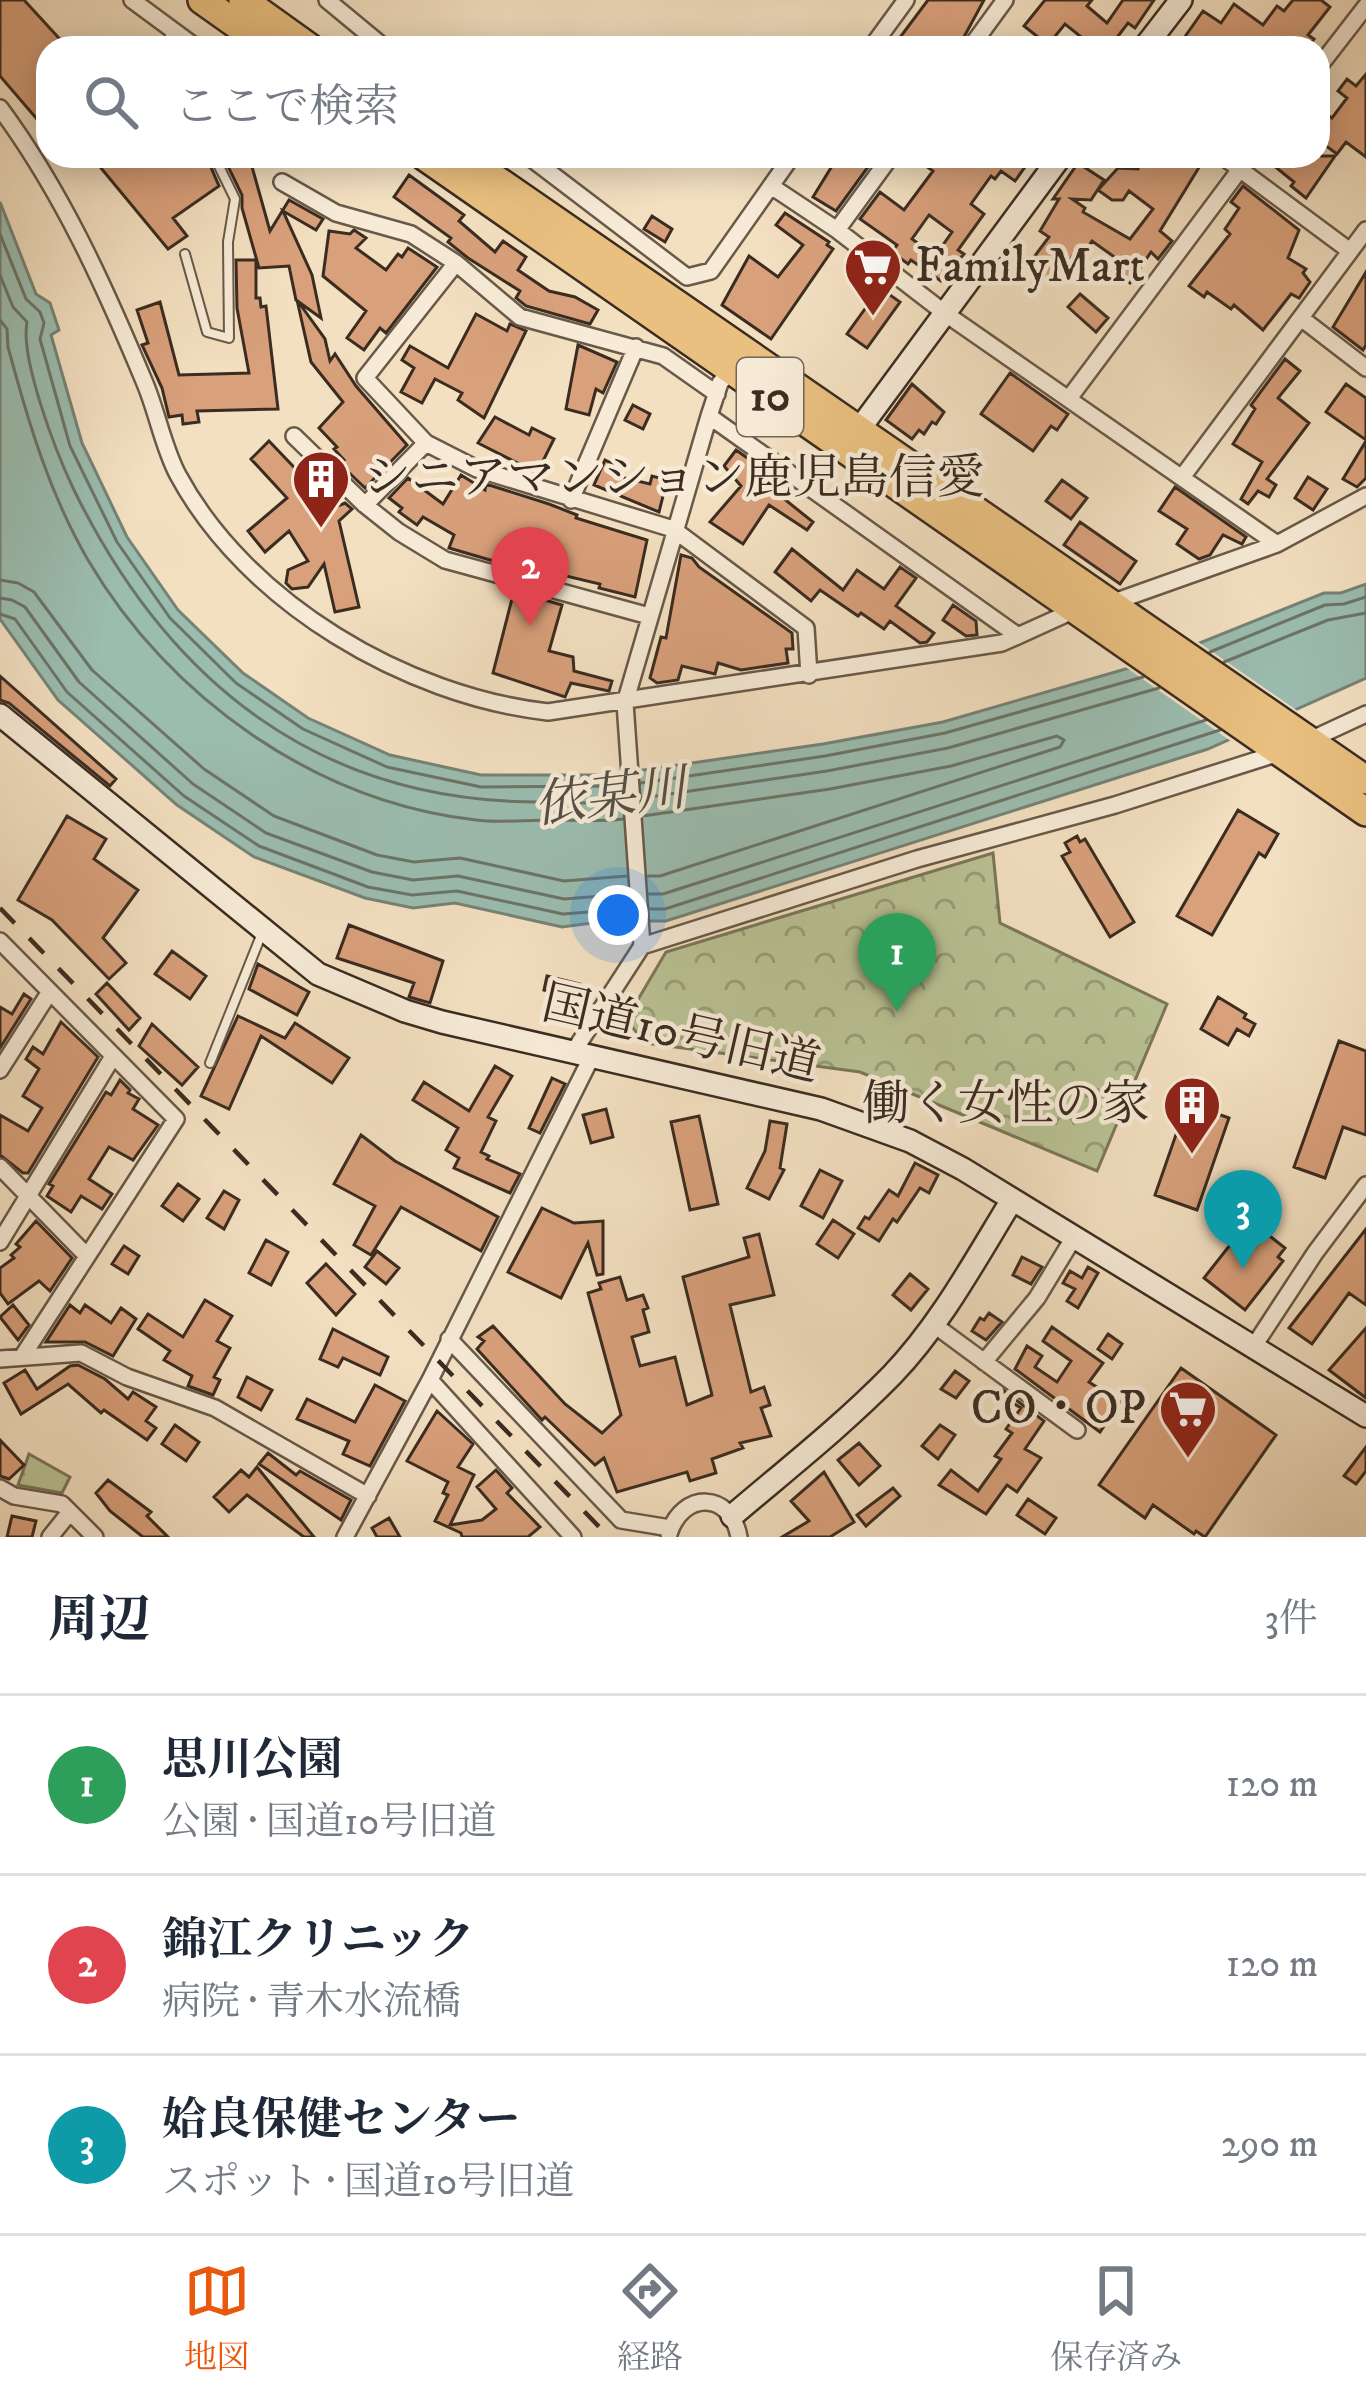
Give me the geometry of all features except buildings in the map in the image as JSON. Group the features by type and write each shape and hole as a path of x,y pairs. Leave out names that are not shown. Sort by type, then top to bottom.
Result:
{"highway":[{"path":"202,0 253,36"},
{"path":"243,0 293,36"},
{"name":"10","path":"441,168 731,372 852,438 1119,620 1300,732 1366,780"},
{"name":"10","path":"478,168 731,372"},
{"name":"10","path":"852,438 1075,610 1119,620 1272,746 1366,812"}],"street":[{"path":"132,0 181,36"},
{"path":"327,0 370,36"},
{"path":"880,36 906,0"},
{"path":"979,36 1005,0"},
{"path":"1153,36 1181,0"},
{"path":"1330,52 1366,6"},
{"path":"0,108 36,156"},
{"path":"43,168 100,276 155,407 176,473 220,538 260,578 394,671 501,707 548,712 624,708 1002,643 1075,610"},
{"path":"544,168 688,277 711,271 784,168"},
{"path":"836,230 882,168"},
{"path":"852,438 1052,168"},
{"path":"1070,397 1240,168"},
{"path":"1250,168 1350,251"},
{"path":"282,182 336,213 411,234 456,263 520,317 731,372 709,416 673,529 624,708 641,942 354,1533"},
{"path":"771,186 1277,544"},
{"path":"1183,476 1366,230"},
{"path":"456,263 365,379 426,443 477,469 673,529 806,628 809,675"},
{"path":"1301,318 1366,368"},
{"path":"572,500 636,347"},
{"path":"709,416 1018,636"},
{"path":"294,436 365,505 446,560 649,616"},
{"path":"365,505 426,443"},
{"path":"1119,620 1366,496"},
{"path":"641,942 1115,805 1300,732 1366,714"},
{"name":"国道10号旧道","path":"0,715 319,974 405,1012 820,1109 910,1141 1366,1416"},
{"path":"0,941 176,1119 22,1357"},
{"path":"0,1070 49,993"},
{"path":"0,1242 112,1058"},
{"path":"0,1167 86,1255"},
{"path":"1254,1346 1366,1185"},
{"path":"449,1339 620,1520 670,1533 676,1516 693,1504 714,1503 735,1526 894,1373 933,1324 1012,1200"},
{"path":"984,1362 1037,1298 1074,1238"},
{"path":"933,1324 1078,1430"},
{"path":"0,1359 81,1353 127,1377 215,1408 368,1496"},
{"path":"430,1380 561,1533"},
{"path":"0,1488 14,1496 62,1504 95,1537"},
{"path":"50,1537 70,1512"}],"lane":[{"path":"170,28 170,36"},
{"path":"185,254 207,332 229,338 228,242 236,199 220,168"},
{"path":"210,1064 263,931"}],"green space":[{"path":"993,853 1000,923 1167,1004 1097,1171 860,1072 646,1043 626,1020 666,952"},
{"path":"29,1454 70,1477 62,1493 18,1485"}],"water":[{"name":"依某川","path":"0,202 36,294 50,303 59,330 51,335 82,443 127,537 178,610 243,673 308,718 390,755 481,775 609,775 823,744 943,722 1160,659 1324,593 1366,584 1366,678 1208,749 666,921 562,927 455,903 413,908 365,898 254,857 177,805 58,700 0,619"}],"pier":[{"path":"1194,639 1302,714 1235,744 1121,664"}],"railway":[{"path":"0,908 609,1537"}],"place":[{"name":"FamilyMart","path":"873,318"},
{"name":"シニアマンション鹿児島信愛","path":"321,530"},
{"name":"錦江クリニック","path":"530,626"},
{"name":"思川公園","path":"897,1012"},
{"name":"働く女性の家","path":"1192,1156"},
{"name":"姶良保健センター","path":"1243,1269"},
{"name":"CO・OP","path":"1188,1460"}]}
